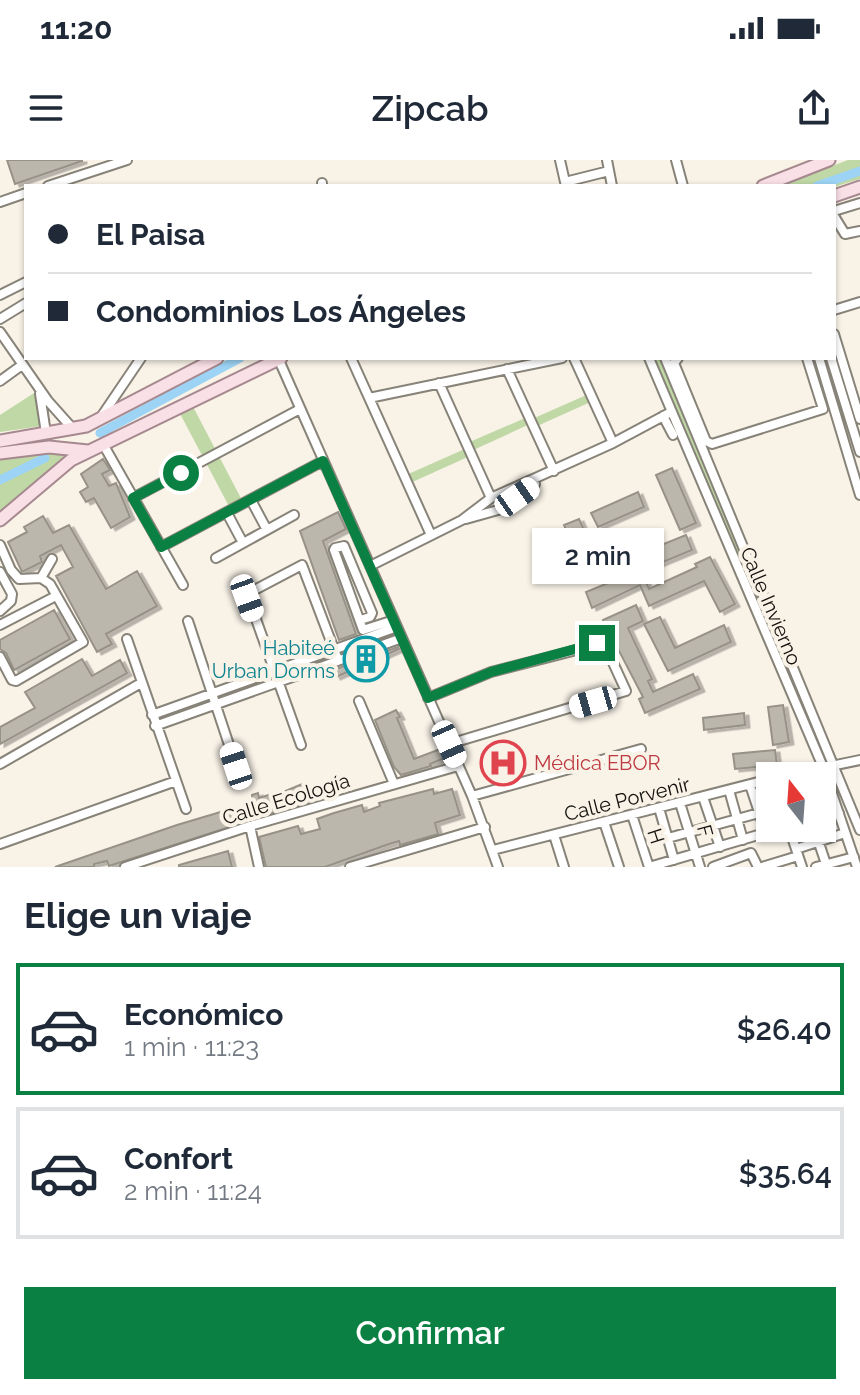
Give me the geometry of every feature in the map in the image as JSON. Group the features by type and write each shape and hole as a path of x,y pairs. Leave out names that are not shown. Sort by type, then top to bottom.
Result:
{"main road":[{"path":"768,184 829,160"},
{"path":"836,195 860,187"},
{"path":"0,441 73,429 98,420 213,360"},
{"path":"0,520 60,467 275,360"},
{"path":"0,453 49,447 89,451"}],"street":[{"path":"54,184 127,160"},
{"path":"560,160 565,182 610,179 607,160"},
{"path":"675,161 682,184"},
{"path":"0,202 24,194"},
{"path":"836,213 860,203"},
{"path":"836,218 845,234 860,231"},
{"path":"0,295 24,283"},
{"path":"836,309 860,302"},
{"path":"0,319 24,304"},
{"path":"0,332 39,389 73,429"},
{"path":"98,420 140,360"},
{"path":"280,360 472,796 498,867"},
{"path":"352,360 431,535"},
{"path":"369,398 552,360"},
{"path":"575,360 613,443"},
{"name":"Calle Invierno","path":"650,360 667,414 821,762"},
{"name":"Calle Invierno","path":"666,360 834,762"},
{"path":"676,360 674,363 708,444 834,405"},
{"path":"823,409 808,362 820,360 860,495"},
{"path":"834,360 860,452"},
{"path":"835,360 860,419"},
{"path":"0,381 22,365"},
{"path":"507,369 554,471"},
{"path":"439,383 491,498"},
{"path":"39,389 46,433"},
{"path":"845,403 854,400"},
{"path":"133,498 300,409"},
{"path":"462,520 491,498 613,443 667,414 673,435"},
{"path":"103,444 183,585"},
{"path":"161,547 323,461"},
{"path":"357,579 431,535 462,520 498,510 554,471"},
{"path":"251,500 267,530"},
{"path":"227,513 243,543"},
{"path":"216,558 294,515"},
{"path":"0,545 9,567 19,579 41,578 50,584 83,642 16,681 12,680 0,657"},
{"path":"360,620 370,617 372,613 344,546 334,548 363,630 395,624"},
{"path":"41,578 52,559"},
{"path":"301,745 247,594 298,566 305,567 338,660"},
{"path":"0,611 11,601 12,594 0,572 9,567"},
{"path":"0,625 56,596"},
{"path":"188,621 236,766"},
{"path":"152,715 335,650 395,624"},
{"path":"155,726 402,638"},
{"path":"127,639 186,809"},
{"path":"428,698 491,672 604,643 626,691 449,744"},
{"path":"0,764 141,683"},
{"path":"359,701 394,784"},
{"path":"472,796 641,749"},
{"path":"836,764 860,760"},
{"name":"Calle Ecología","path":"125,867 250,826 458,766"},
{"name":"Calle Invierno","path":"836,767 860,830"},
{"path":"0,844 176,781"},
{"name":"Calle Porvenir","path":"493,850 756,783"},
{"path":"750,785 756,804"},
{"path":"729,790 743,840"},
{"path":"703,797 720,847"},
{"name":"F","path":"680,803 700,867"},
{"name":"Calle Invierno","path":"836,805 855,853 857,867"},
{"path":"659,808 674,860"},
{"path":"668,838 756,814"},
{"name":"H","path":"632,815 649,867"},
{"path":"604,822 619,867"},
{"path":"250,826 259,867"},
{"path":"350,867 376,863 485,827"},
{"path":"836,836 845,833"},
{"path":"554,835 564,867"},
{"path":"649,867 756,836"},
{"path":"794,842 802,867"},
{"path":"713,867 751,853 760,867 819,842 823,866 855,853"}],"green space":[{"path":"848,160 860,160 860,179 836,186 785,184"},
{"path":"654,360 667,360 809,712 804,715"},
{"path":"34,393 42,426 0,432 0,415"},
{"path":"591,393 595,400 535,427 532,423 408,484 404,476 467,448 465,444"},
{"path":"190,401 244,504 231,510 177,408"},
{"path":"46,452 73,454 0,515 0,456"}],"building":[{"path":"7,160 82,160 82,161 15,184"},
{"path":"103,459 110,470 102,474 109,486 116,483 130,517 111,528 94,498 86,502 80,492 88,487 81,474"},
{"path":"672,468 696,523 680,530 656,475"},
{"path":"638,492 644,507 598,527 591,513"},
{"path":"338,512 346,529 323,541 356,634 339,640 300,531"},
{"path":"43,516 53,533 69,525 106,589 137,571 157,606 106,634 112,644 97,652 56,576 73,567 61,545 40,556 42,562 22,572 8,542 27,532 24,527"},
{"path":"579,519 588,539 573,546 564,525"},
{"path":"633,531 639,546 595,565 589,550"},
{"path":"686,535 692,550 641,571 649,589 697,567 695,564 710,557 735,604 720,612 704,581 649,606 640,585 592,608 586,592 625,576 621,568 643,559 641,553"},
{"path":"636,605 643,621 628,628 652,679 648,681 653,692 693,674 700,689 645,713 639,699 643,697 603,620"},
{"path":"54,610 70,639 14,670 6,653 0,649 0,640"},
{"path":"660,617 675,648 724,625 731,642 668,671 644,624"},
{"path":"398,647 336,677 333,670"},
{"path":"82,659 92,676 120,660 127,673 0,744 0,727 35,708 25,692"},
{"path":"783,705 789,742 773,745 768,707"},
{"path":"396,710 414,759 443,748 447,757 431,766 401,775 394,767 375,720"},
{"path":"744,713 745,725 704,730 703,718"},
{"path":"775,750 777,762 756,762 756,767 735,769 733,754"},
{"path":"302,784 308,801 304,803 109,866 107,861 94,864 94,867 55,867 177,825 247,807 253,801 252,795 258,793 259,798 276,795"},
{"path":"433,789 434,794 452,789 460,815 435,823 438,834 400,845 399,841 325,867 266,867 259,837 298,826 301,834 320,829 317,819 362,805 364,812 380,806 379,803"},
{"path":"228,851 232,867 179,867 179,865"}],"waterway":[{"path":"823,184 860,171"},
{"path":"100,433 236,360"},
{"path":"0,480 45,458"}],"place":[{"name":"Habiteé Urban Dorms","path":"366,659"},
{"name":"Médica EBOR","path":"503,763"}],"route":[{"path":"181,473 133,498 161,547 323,461 428,698 491,672 597,643"}]}
